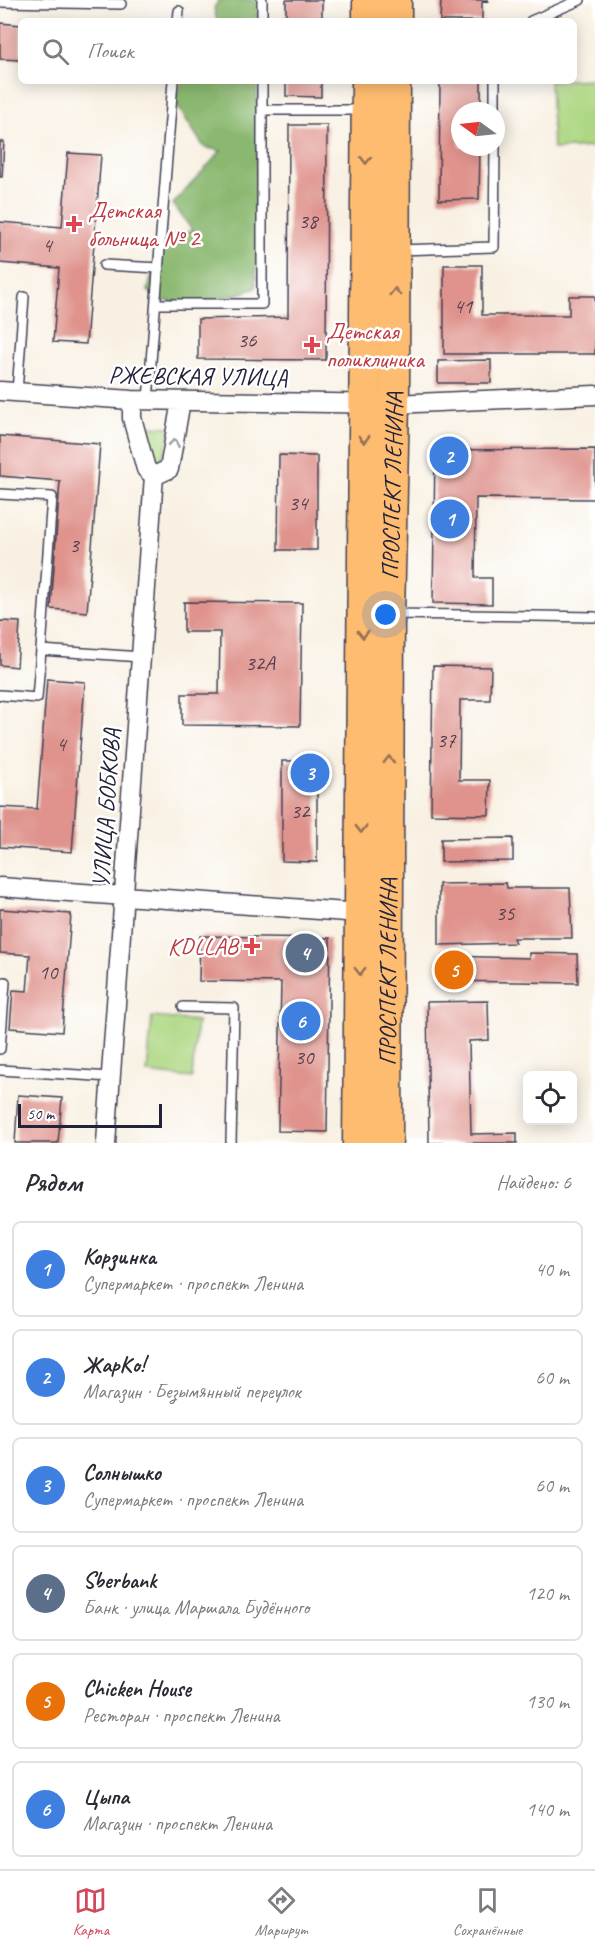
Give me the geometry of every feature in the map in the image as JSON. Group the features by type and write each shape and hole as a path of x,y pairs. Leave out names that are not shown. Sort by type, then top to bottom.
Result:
{"main road":[{"path":"368,0 368,18"},
{"path":"396,0 396,18"},
{"name":"ПРОСПЕКТ ЛЕНИНА","path":"387,1143 389,614 394,404 395,84"},
{"name":"ПРОСПЕКТ ЛЕНИНА","path":"358,1143 367,95"}],"street":[{"name":"РЖЕВСКАЯ УЛИЦА","path":"8,391 140,400 364,404 595,395"},
{"path":"140,400 132,418 146,469 154,476 170,469 181,401"},
{"name":"УЛИЦА БОБКОВА","path":"106,1143 154,476"},
{"path":"0,887 360,913"}],"lane":[{"path":"262,0 262,18"},
{"path":"538,18 580,0"},
{"path":"0,2 121,4"},
{"path":"140,400 156,304 173,84"},
{"path":"156,304 262,304 262,84"},
{"path":"495,84 495,102"},
{"path":"262,110 367,95"},
{"path":"395,250 494,248 495,156"},
{"path":"104,265 159,268"},
{"path":"8,391 24,297"},
{"path":"0,494 51,497 37,698 0,695"},
{"path":"389,614 595,617"},
{"path":"41,650 141,657"},
{"path":"0,1049 5,982"},
{"path":"183,1007 234,1008 231,1143"},
{"path":"0,1070 111,1077"}],"green space":[{"path":"219,0 255,0 257,18 216,18 214,8"},
{"path":"595,79 595,147 553,149 550,84 577,84 577,80"},
{"path":"181,84 257,84 256,288 223,298 185,303 164,300 148,291 160,239 193,231 173,204 221,151 204,147 174,101"},
{"path":"144,426 172,427 164,455 156,466 148,455"},
{"path":"152,1017 197,1021 192,1078 147,1073"}],"building":[{"path":"286,0 322,0 322,18 286,18"},
{"path":"441,0 488,0 482,2 482,18 440,18"},
{"path":"0,23 18,25 18,60 0,59"},
{"path":"286,84 321,84 321,97 286,96"},
{"path":"440,84 481,84 481,102 451,102 451,156 480,156 479,199 439,200"},
{"path":"289,125 327,125 326,360 198,359 198,319 288,317"},
{"path":"0,142 4,142 2,177 0,177"},
{"path":"68,153 101,155 86,344 53,342 59,268 0,263 0,222 62,227"},
{"path":"444,265 482,265 482,315 569,315 569,296 595,296 595,354 444,354"},
{"path":"491,360 491,383 438,383 438,361"},
{"path":"0,436 100,444 87,612 51,609 60,481 0,476"},
{"path":"595,449 595,499 476,498 475,578 492,578 492,604 433,603 435,450"},
{"path":"279,455 317,456 317,550 278,550"},
{"path":"184,602 302,603 300,726 182,725 182,694 219,694 220,632 184,632"},
{"path":"0,621 20,622 17,667 0,665"},
{"path":"433,666 491,667 490,700 460,700 459,780 490,780 489,815 431,814"},
{"path":"47,679 85,682 72,852 0,847 0,807 37,809"},
{"path":"282,761 317,761 317,862 282,861"},
{"path":"513,838 513,861 441,862 441,839"},
{"path":"506,883 507,888 570,888 572,938 513,938 515,943 439,945 439,884"},
{"path":"0,909 71,914 62,1032 10,1028 13,990 27,991 30,955 0,953"},
{"path":"200,936 330,938 327,1132 278,1131 281,982 199,981"},
{"path":"529,953 577,954 578,983 442,981 442,956 529,958"},
{"path":"488,1001 489,1040 469,1041 471,1134 517,1133 517,1143 429,1143 427,1002"},
{"path":"18,1095 62,1098 58,1143 15,1143"}],"place":[{"name":"Детская больница № 2","path":"74,224"},
{"name":"Детская поликлиника","path":"312,345"},
{"name":"ЖарКо!","path":"449,456"},
{"name":"Корзинка","path":"450,519"},
{"name":"Солнышко","path":"310,773"},
{"name":"KDLLAB","path":"252,946"},
{"name":"Sberbank","path":"305,953"},
{"name":"Chicken House","path":"454,970"},
{"name":"Цыпа","path":"301,1021"}]}
